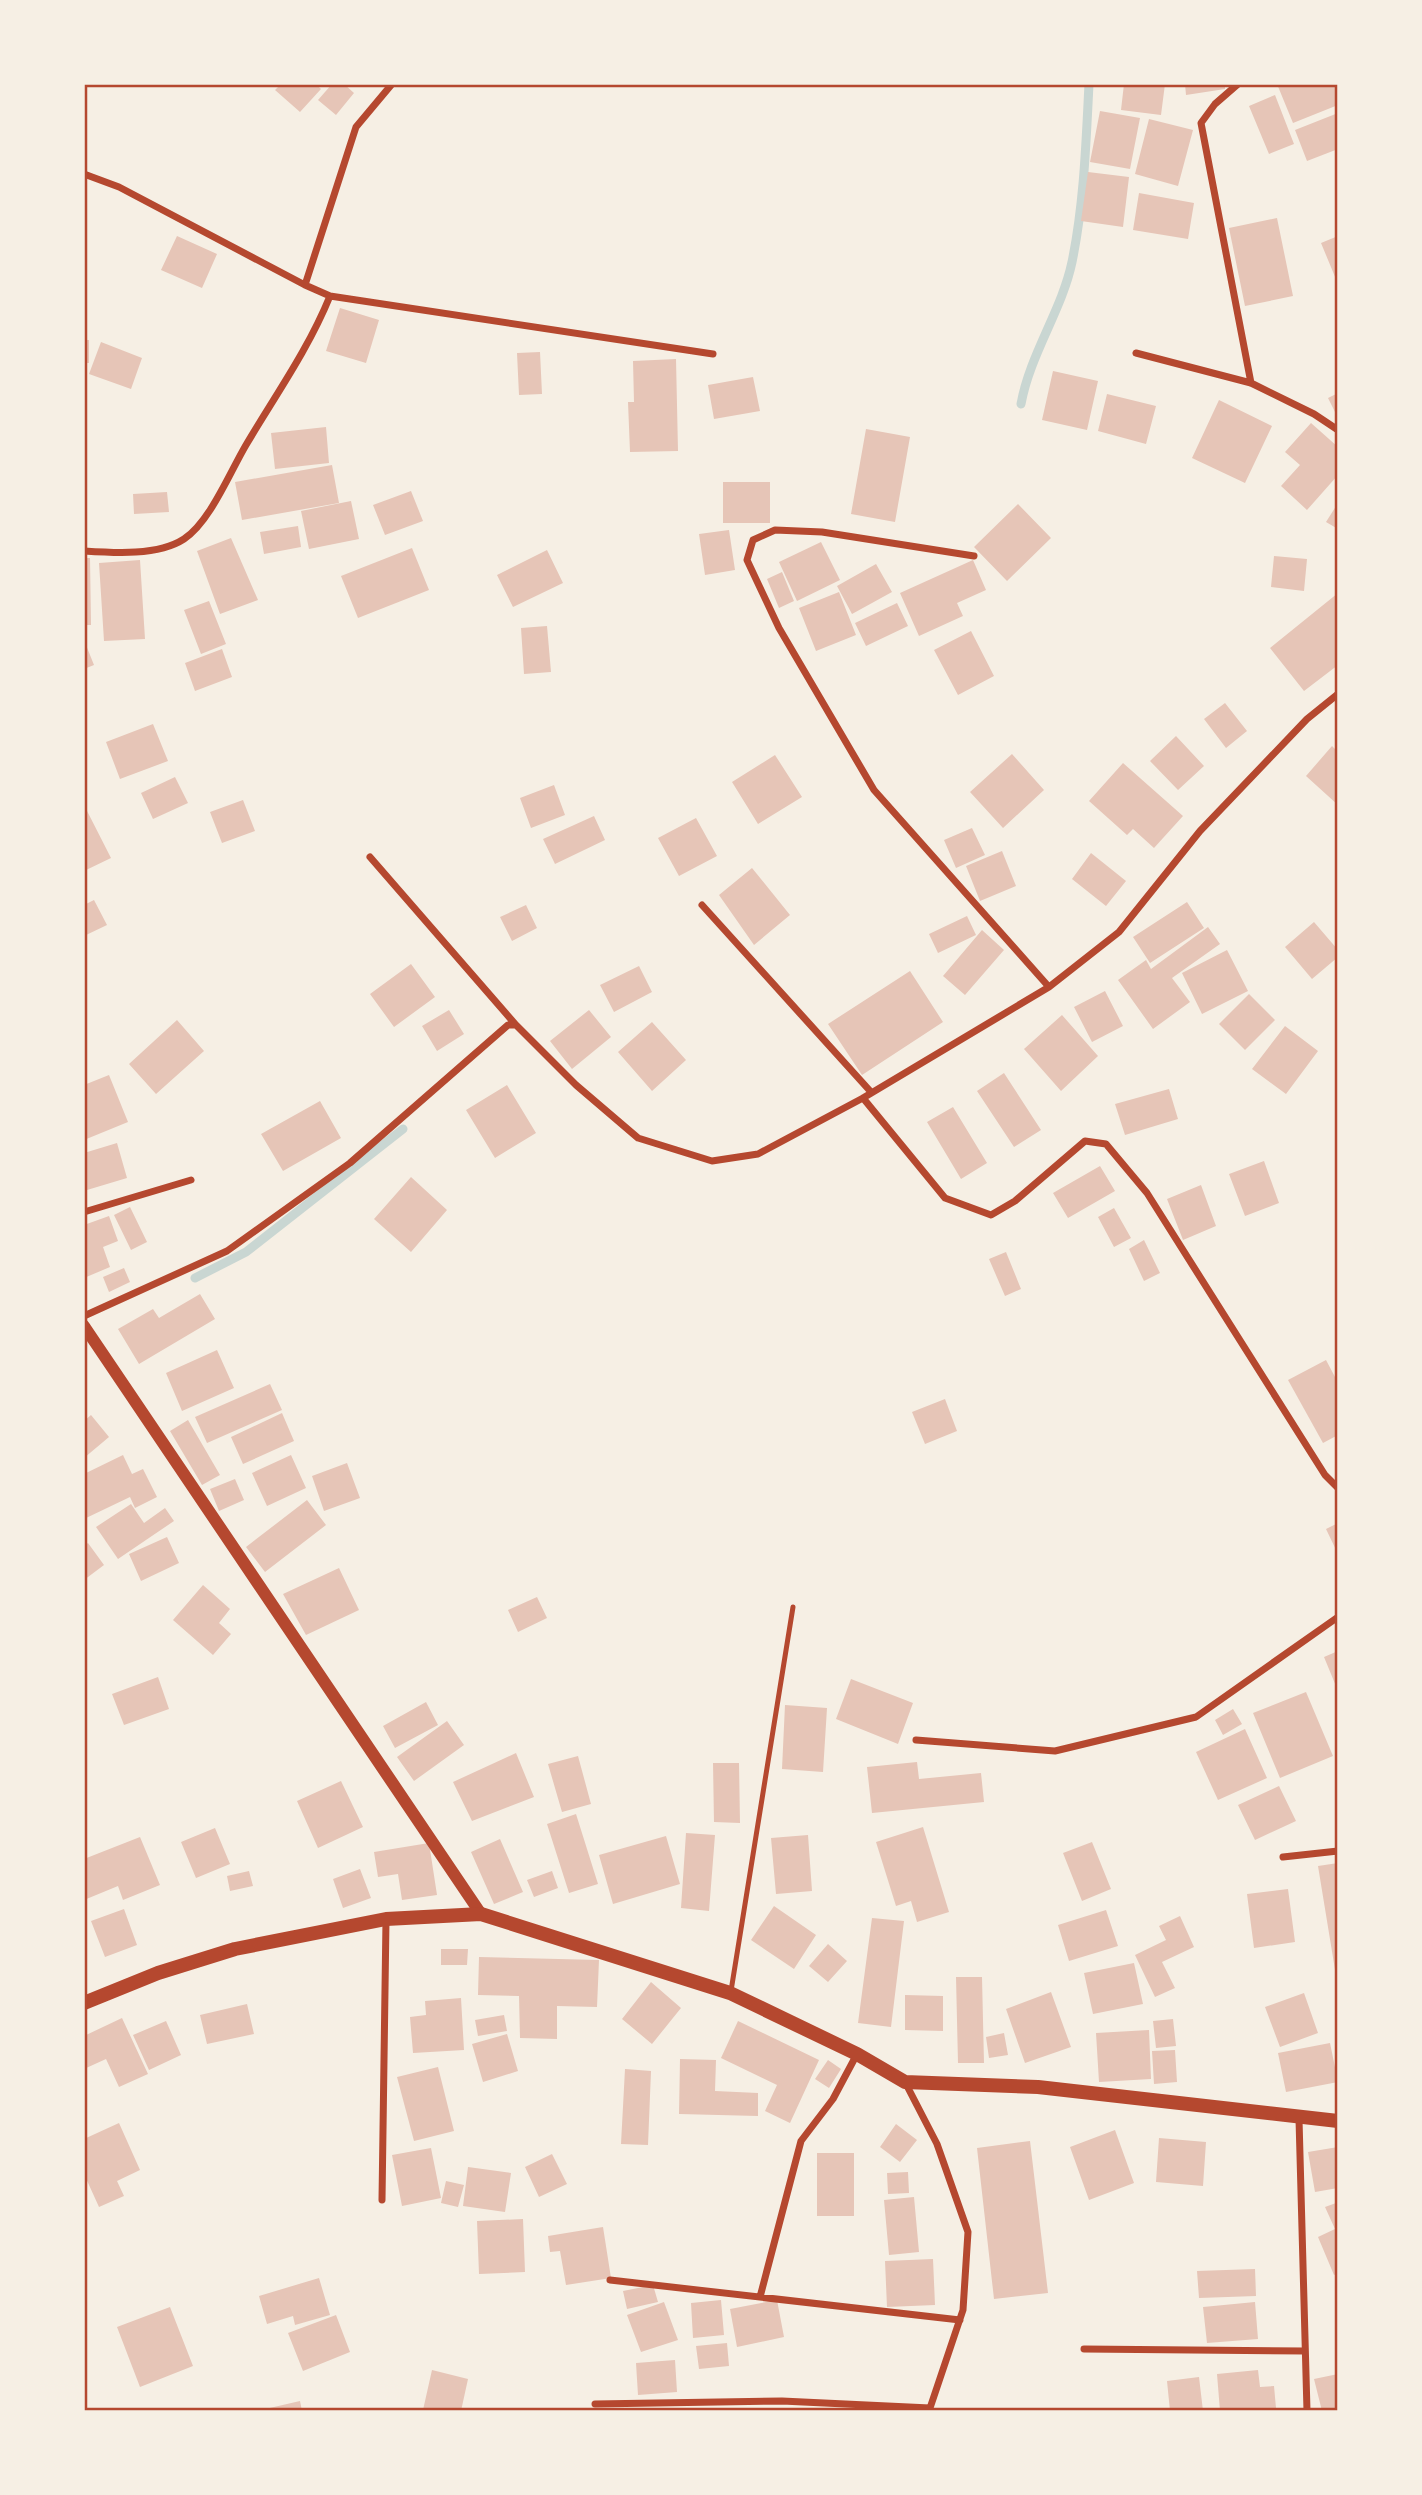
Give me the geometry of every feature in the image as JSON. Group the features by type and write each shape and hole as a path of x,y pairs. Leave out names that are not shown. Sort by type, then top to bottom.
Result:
{"main road":[{"path":"84,2003 158,1973 234,1949 386,1919 481,1914 730,1993 856,2054 905,2082 1038,2087 1299,2119 1338,2121"}],"street":[{"path":"305,285 356,127 392,84"},
{"path":"1238,84 1215,104 1201,123 1251,383"},
{"path":"84,174 119,187 330,296 713,354"},
{"path":"84,551 158,549 185,538 211,508 291,376 330,296"},
{"path":"1136,353 1251,383 1314,414 1338,430"},
{"path":"974,556 822,532 775,530 753,540 747,560 779,628 874,790 1049,987"},
{"path":"370,857 516,1025 576,1085 638,1138 712,1161 758,1154 863,1098 1049,987 1119,932 1200,831 1307,719 1338,694"},
{"path":"702,905 871,1092"},
{"path":"84,1316 227,1251 350,1163 472,1054 508,1025 516,1025"},
{"path":"863,1098 945,1198 991,1215 1015,1201 1085,1141 1106,1144 1147,1193 1325,1475 1338,1488"},
{"path":"84,1212 191,1180"},
{"path":"84,1326 481,1914"},
{"path":"916,1740 1055,1751 1196,1717 1338,1617"},
{"path":"1283,1857 1338,1851"},
{"path":"382,2200 386,1919"},
{"path":"760,2297 801,2141 833,2099 856,2054"},
{"path":"595,2404 782,2401 929,2410 960,2320 968,2232 937,2144 905,2082"},
{"path":"1299,2119 1307,2411"},
{"path":"610,2280 960,2320"},
{"path":"1084,2349 1306,2351"}],"lane":[{"path":"730,1993 793,1607"}],"building":[{"path":"281,84 316,84 321,89 300,112 275,90"},
{"path":"332,84 344,84 354,93 336,115 318,100"},
{"path":"1124,84 1165,84 1161,115 1121,110"},
{"path":"1185,84 1225,84 1225,89 1186,95"},
{"path":"1277,84 1338,84 1338,105 1293,123"},
{"path":"1275,95 1294,144 1269,154 1249,106"},
{"path":"1100,111 1140,118 1130,169 1090,162"},
{"path":"1338,113 1338,149 1307,161 1295,130"},
{"path":"1149,119 1193,130 1178,186 1135,174"},
{"path":"1088,172 1129,177 1123,227 1081,221"},
{"path":"1139,193 1194,203 1188,239 1133,230"},
{"path":"1277,218 1293,296 1245,306 1229,228"},
{"path":"177,236 217,254 202,288 161,270"},
{"path":"1338,236 1338,284 1321,243"},
{"path":"340,308 379,320 366,363 326,351"},
{"path":"84,340 89,340 89,363 84,363"},
{"path":"101,342 142,358 131,389 89,374"},
{"path":"540,352 542,394 519,395 517,353"},
{"path":"676,359 678,451 630,452 628,402 634,402 633,361"},
{"path":"1053,371 1098,381 1087,430 1042,420"},
{"path":"753,377 760,411 714,419 708,385"},
{"path":"1338,393 1338,418 1328,398"},
{"path":"1107,394 1156,406 1146,444 1098,431"},
{"path":"1219,400 1272,426 1245,483 1192,458"},
{"path":"1311,423 1338,447 1338,475 1307,510 1281,486 1300,465 1285,452"},
{"path":"326,427 329,463 275,469 271,433"},
{"path":"866,429 910,437 895,522 851,514"},
{"path":"332,465 339,503 242,520 235,482"},
{"path":"723,482 770,482 770,523 723,523"},
{"path":"411,491 423,521 385,535 373,505"},
{"path":"167,492 169,512 134,514 133,494"},
{"path":"351,501 359,539 309,549 301,511"},
{"path":"1338,503 1338,529 1326,522"},
{"path":"1018,504 1051,538 1007,581 974,547"},
{"path":"298,526 301,547 264,554 260,532"},
{"path":"729,530 735,570 705,575 699,534"},
{"path":"231,538 258,600 220,614 197,551"},
{"path":"821,542 840,580 797,601 779,562"},
{"path":"412,548 429,590 358,618 341,576"},
{"path":"547,550 563,583 513,607 497,575"},
{"path":"1274,556 1307,559 1304,591 1271,587"},
{"path":"84,558 90,558 91,625 84,625"},
{"path":"140,560 145,639 104,641 99,563"},
{"path":"973,560 986,590 957,603 963,616 919,636 900,593"},
{"path":"876,564 892,592 852,614 837,586"},
{"path":"782,572 794,601 779,608 767,579"},
{"path":"839,592 856,635 816,651 799,608"},
{"path":"1338,593 1338,665 1304,691 1270,648"},
{"path":"209,601 226,644 201,654 184,610"},
{"path":"897,603 908,626 866,646 855,623"},
{"path":"547,626 551,672 524,674 521,628"},
{"path":"971,631 994,676 958,695 934,650"},
{"path":"84,640 94,665 84,669"},
{"path":"222,649 232,677 195,691 185,663"},
{"path":"1225,703 1247,731 1226,748 1204,719"},
{"path":"153,724 168,761 120,779 106,742"},
{"path":"1176,736 1204,766 1178,790 1150,761"},
{"path":"1332,746 1338,752 1338,805 1306,776"},
{"path":"1012,754 1044,790 1003,828 970,792"},
{"path":"775,755 802,797 758,824 732,782"},
{"path":"1123,763 1183,816 1154,848 1133,829 1127,835 1089,801"},
{"path":"175,777 188,803 153,819 141,793"},
{"path":"554,785 565,815 531,828 520,798"},
{"path":"243,800 255,831 222,843 210,812"},
{"path":"84,805 111,858 84,871"},
{"path":"594,816 605,840 555,864 543,839"},
{"path":"696,818 717,856 679,876 658,838"},
{"path":"972,828 985,855 956,868 944,840"},
{"path":"1002,851 1016,886 980,901 966,866"},
{"path":"1091,853 1126,881 1106,906 1072,879"},
{"path":"752,868 790,915 754,945 719,895"},
{"path":"94,900 107,925 84,936 84,905"},
{"path":"1187,902 1204,928 1150,963 1133,937"},
{"path":"526,905 537,928 512,941 500,917"},
{"path":"967,916 976,935 938,953 929,934"},
{"path":"1314,922 1338,950 1338,957 1312,979 1285,947"},
{"path":"1208,927 1220,944 1172,978 1190,1002 1153,1029 1118,980 1146,960 1151,969"},
{"path":"982,930 1004,950 965,995 943,976"},
{"path":"1227,950 1248,991 1202,1014 1182,973"},
{"path":"411,964 435,997 394,1027 370,994"},
{"path":"639,966 652,992 614,1012 600,985"},
{"path":"910,971 943,1022 862,1075 828,1024"},
{"path":"1105,991 1123,1026 1092,1042 1074,1007"},
{"path":"1249,994 1275,1020 1245,1050 1219,1024"},
{"path":"449,1010 464,1034 437,1051 422,1026"},
{"path":"589,1010 611,1037 572,1069 550,1041"},
{"path":"1062,1015 1098,1056 1061,1091 1024,1049"},
{"path":"177,1020 204,1051 156,1094 129,1064"},
{"path":"652,1022 686,1060 652,1091 618,1052"},
{"path":"1285,1026 1318,1051 1286,1094 1252,1069"},
{"path":"1004,1073 1041,1130 1014,1147 977,1091"},
{"path":"109,1075 128,1122 84,1140 84,1085"},
{"path":"507,1085 536,1133 495,1158 466,1110"},
{"path":"1169,1089 1178,1119 1125,1135 1115,1104"},
{"path":"320,1101 341,1138 283,1171 261,1134"},
{"path":"953,1107 987,1163 961,1179 927,1122"},
{"path":"117,1143 127,1178 87,1190 84,1153"},
{"path":"1264,1161 1279,1203 1245,1216 1229,1174"},
{"path":"1100,1166 1115,1191 1068,1218 1053,1193"},
{"path":"411,1177 447,1210 411,1252 374,1219"},
{"path":"1201,1185 1216,1226 1183,1240 1167,1199"},
{"path":"130,1207 147,1242 131,1250 114,1215"},
{"path":"1114,1208 1131,1238 1114,1247 1098,1217"},
{"path":"109,1216 118,1241 103,1247 110,1267 84,1278 84,1225"},
{"path":"1144,1240 1160,1273 1144,1281 1129,1249"},
{"path":"1006,1252 1021,1289 1005,1296 989,1259"},
{"path":"124,1268 130,1282 109,1292 103,1277"},
{"path":"200,1294 215,1319 139,1364 118,1329 153,1309 159,1318"},
{"path":"217,1350 234,1388 182,1411 166,1373"},
{"path":"1326,1360 1335,1377 1338,1375 1338,1435 1323,1443 1288,1380"},
{"path":"270,1384 282,1410 207,1443 195,1417"},
{"path":"945,1399 957,1431 925,1444 912,1412"},
{"path":"282,1413 294,1441 243,1464 231,1437"},
{"path":"91,1415 109,1437 84,1458 84,1421"},
{"path":"188,1420 220,1475 202,1485 170,1431"},
{"path":"123,1455 132,1474 143,1469 157,1497 135,1508 130,1497 84,1519 84,1474"},
{"path":"291,1455 306,1488 267,1506 252,1473"},
{"path":"347,1463 360,1498 324,1511 312,1476"},
{"path":"235,1479 244,1500 219,1511 210,1489"},
{"path":"307,1500 326,1525 265,1572 246,1547"},
{"path":"131,1504 144,1523 165,1508 174,1521 118,1559 96,1527"},
{"path":"1338,1523 1338,1554 1326,1529"},
{"path":"167,1537 179,1563 141,1581 129,1554"},
{"path":"88,1543 104,1565 84,1580 84,1546"},
{"path":"339,1568 359,1610 306,1635 283,1594"},
{"path":"203,1585 230,1609 219,1623 231,1634 213,1655 173,1620"},
{"path":"537,1597 547,1618 518,1632 508,1610"},
{"path":"1338,1651 1338,1691 1324,1657"},
{"path":"158,1677 169,1709 124,1725 112,1694"},
{"path":"851,1679 913,1703 898,1744 836,1719"},
{"path":"1306,1692 1333,1756 1280,1778 1253,1713"},
{"path":"426,1702 438,1725 395,1748 383,1726"},
{"path":"785,1705 827,1708 823,1772 782,1769"},
{"path":"1233,1709 1242,1724 1223,1735 1215,1720"},
{"path":"447,1721 464,1745 414,1781 397,1757"},
{"path":"1245,1729 1267,1778 1218,1800 1196,1752"},
{"path":"516,1753 534,1797 472,1821 453,1782"},
{"path":"578,1756 591,1804 562,1812 548,1764"},
{"path":"917,1762 919,1779 981,1773 984,1802 872,1813 867,1767"},
{"path":"713,1763 739,1763 740,1823 714,1822"},
{"path":"341,1781 363,1827 318,1848 297,1801"},
{"path":"1279,1786 1296,1821 1255,1840 1238,1805"},
{"path":"576,1814 598,1884 569,1893 547,1824"},
{"path":"923,1827 949,1912 917,1922 911,1901 896,1906 876,1842"},
{"path":"215,1828 230,1864 196,1878 181,1842"},
{"path":"686,1833 715,1835 709,1911 681,1908"},
{"path":"808,1835 812,1891 776,1894 771,1838"},
{"path":"666,1836 680,1884 613,1904 599,1855"},
{"path":"140,1837 160,1885 123,1900 118,1886 84,1900 84,1859"},
{"path":"500,1839 523,1892 494,1904 471,1852"},
{"path":"1092,1842 1111,1889 1082,1901 1063,1853"},
{"path":"429,1843 437,1895 402,1900 398,1874 378,1877 374,1852"},
{"path":"1338,1863 1338,1981 1337,1982 1318,1866"},
{"path":"360,1869 371,1898 343,1908 333,1879"},
{"path":"249,1871 253,1886 230,1891 227,1876"},
{"path":"552,1871 558,1888 534,1897 527,1880"},
{"path":"1288,1889 1295,1942 1254,1948 1247,1894"},
{"path":"774,1906 816,1935 794,1969 751,1940"},
{"path":"124,1909 137,1945 105,1957 91,1921"},
{"path":"1106,1910 1118,1946 1069,1961 1058,1925"},
{"path":"1180,1916 1194,1947 1162,1962 1175,1988 1155,1997 1135,1955 1166,1940 1159,1926"},
{"path":"872,1918 904,1921 891,2027 858,2023"},
{"path":"828,1944 847,1961 828,1982 809,1966"},
{"path":"441,1949 468,1949 467,1965 441,1965"},
{"path":"479,1957 599,1960 597,2007 557,2006 557,2039 520,2038 519,1996 478,1995"},
{"path":"1134,1963 1143,2004 1093,2014 1084,1973"},
{"path":"956,1977 982,1977 984,2063 958,2063"},
{"path":"651,1982 681,2008 652,2044 622,2019"},
{"path":"1051,1992 1071,2047 1025,2063 1006,2009"},
{"path":"1304,1993 1318,2033 1280,2047 1265,2007"},
{"path":"905,1995 943,1996 943,2031 905,2030"},
{"path":"461,1998 464,2050 413,2053 410,2017 426,2015 425,2001"},
{"path":"247,2004 254,2034 207,2044 200,2015"},
{"path":"504,2015 507,2031 478,2036 475,2020"},
{"path":"122,2018 148,2074 119,2087 106,2059 84,2069 84,2036"},
{"path":"1173,2019 1176,2046 1156,2048 1153,2021"},
{"path":"166,2021 181,2055 149,2070 133,2035"},
{"path":"738,2021 819,2060 790,2123 765,2111 777,2085 721,2058"},
{"path":"1149,2030 1151,2079 1099,2082 1096,2033"},
{"path":"1004,2033 1008,2055 989,2058 986,2037"},
{"path":"507,2034 518,2071 483,2082 472,2044"},
{"path":"1330,2043 1338,2082 1286,2092 1278,2053"},
{"path":"1175,2050 1177,2082 1154,2084 1152,2051"},
{"path":"680,2059 716,2060 715,2091 758,2093 758,2116 679,2114"},
{"path":"828,2060 841,2069 829,2088 815,2079"},
{"path":"438,2067 454,2131 414,2141 397,2077"},
{"path":"625,2069 651,2071 648,2145 621,2144"},
{"path":"119,2123 140,2170 117,2181 124,2196 99,2207 84,2174 84,2139"},
{"path":"896,2124 917,2140 900,2162 880,2147"},
{"path":"1115,2130 1134,2183 1089,2200 1070,2147"},
{"path":"1159,2138 1206,2142 1203,2186 1156,2182"},
{"path":"1030,2141 1048,2293 994,2299 977,2148"},
{"path":"1338,2147 1338,2188 1315,2192 1308,2152"},
{"path":"431,2148 441,2198 402,2206 392,2155"},
{"path":"817,2153 854,2153 854,2216 817,2216"},
{"path":"552,2154 567,2184 539,2197 525,2167"},
{"path":"468,2167 511,2173 505,2212 463,2206"},
{"path":"908,2172 909,2193 888,2194 887,2173"},
{"path":"446,2181 464,2185 458,2207 441,2203"},
{"path":"914,2197 919,2252 889,2255 884,2200"},
{"path":"1336,2203 1338,2273 1334,2275 1318,2237 1335,2229 1325,2207"},
{"path":"523,2219 525,2272 479,2274 477,2221"},
{"path":"603,2227 611,2278 566,2285 560,2251 550,2252 548,2236"},
{"path":"933,2259 935,2305 887,2307 885,2261"},
{"path":"1255,2269 1256,2296 1199,2298 1197,2271"},
{"path":"319,2278 330,2315 295,2325 293,2316 267,2324 259,2296"},
{"path":"653,2285 658,2302 627,2309 623,2291"},
{"path":"721,2300 724,2335 693,2338 691,2303"},
{"path":"777,2300 784,2337 737,2347 730,2309"},
{"path":"664,2302 678,2340 641,2352 627,2315"},
{"path":"1255,2302 1258,2339 1207,2343 1203,2307"},
{"path":"170,2307 193,2366 140,2387 117,2327"},
{"path":"336,2315 350,2352 303,2371 288,2333"},
{"path":"727,2343 729,2366 699,2369 696,2346"},
{"path":"675,2360 677,2392 638,2395 636,2363"},
{"path":"432,2370 468,2379 461,2411 423,2410"},
{"path":"1258,2370 1260,2387 1274,2386 1276,2408 1220,2411 1217,2374"},
{"path":"1338,2374 1338,2411 1322,2411 1314,2379"},
{"path":"1199,2377 1203,2411 1170,2411 1167,2381"},
{"path":"300,2401 302,2411 261,2411 261,2410"}],"waterway":[{"path":"1021,404 1031,367 1061,297 1072,262 1082,196 1089,84"},
{"path":"195,1278 246,1252 403,1129"}]}
